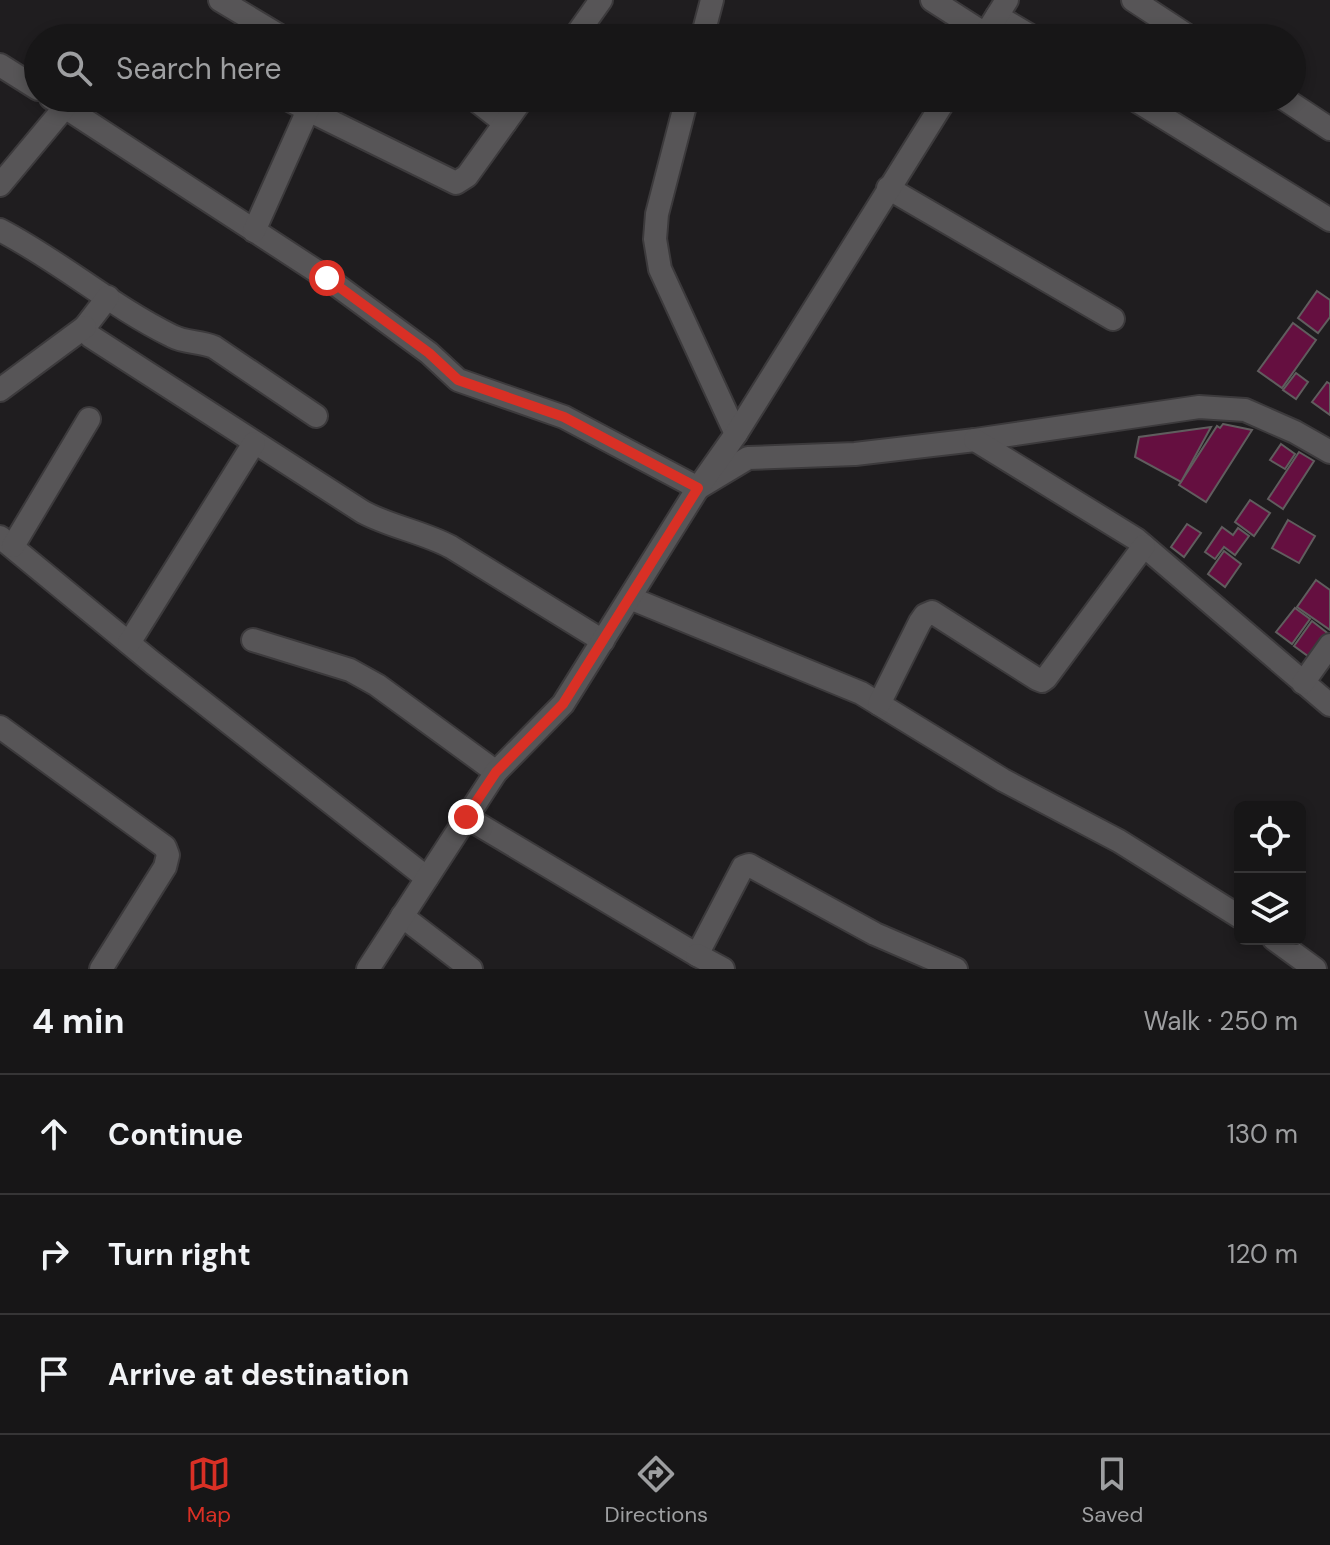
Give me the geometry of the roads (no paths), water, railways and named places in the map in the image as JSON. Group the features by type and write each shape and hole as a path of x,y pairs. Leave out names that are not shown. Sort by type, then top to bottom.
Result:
{"street":[{"path":"220,0 260,24"},
{"path":"584,24 601,0"},
{"path":"706,24 712,0"},
{"path":"932,0 993,22"},
{"path":"1133,0 1170,24"},
{"path":"0,65 24,80"},
{"path":"0,185 52,112"},
{"path":"72,112 327,278 429,353 458,380 564,417 698,488"},
{"path":"254,231 307,112"},
{"path":"312,112 456,183 467,176 513,112"},
{"path":"491,112 505,123"},
{"path":"683,112 657,214 655,239 660,269 736,434"},
{"path":"368,969 496,772 563,704 937,112"},
{"path":"1155,112 1330,220"},
{"path":"1304,112 1330,129"},
{"path":"888,188 1113,319"},
{"path":"0,230 50,258 173,337 214,347 316,416"},
{"path":"0,390 85,327 108,297"},
{"path":"85,327 90,336 363,512 386,524 436,539 451,547 603,641"},
{"path":"698,488 748,458 855,454 1199,407 1245,410 1295,432 1330,452"},
{"path":"89,419 6,542 427,878"},
{"path":"975,440 1144,546 1330,705"},
{"path":"129,643 254,443"},
{"path":"879,704 920,622 932,612 1042,681 1144,546"},
{"path":"630,598 861,693 1003,780 1119,841 1234,913"},
{"path":"253,640 350,670 377,685 496,772"},
{"path":"1303,683 1330,645"},
{"path":"0,728 165,847 168,855 165,867 101,969"},
{"path":"466,817 723,969"},
{"path":"697,955 743,867 749,865 875,934 956,969"},
{"path":"402,916 471,969"},
{"path":"1282,945 1315,969"}]}
